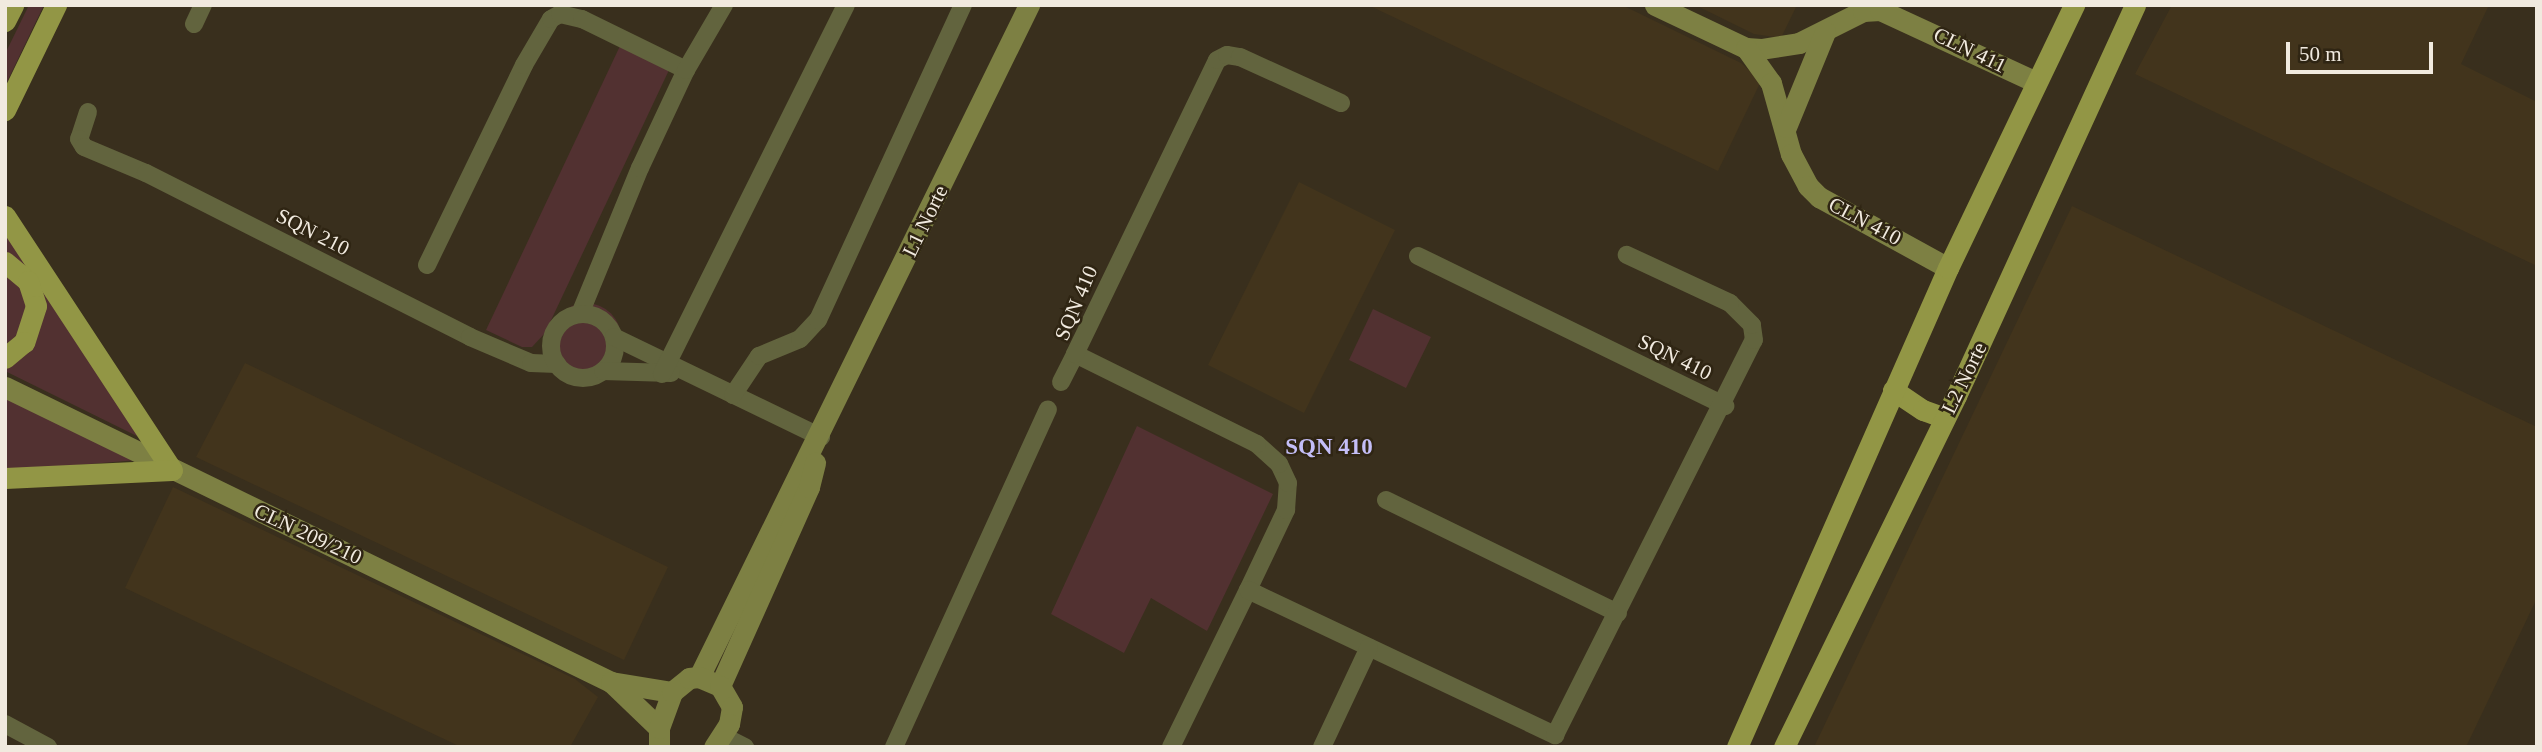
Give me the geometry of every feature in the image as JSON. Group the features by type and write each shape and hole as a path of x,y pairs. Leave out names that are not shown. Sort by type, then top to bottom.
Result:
{"main road":[{"path":"5,21 13,5"},
{"path":"5,110 56,5"},
{"path":"1737,747 1948,268 2074,5"},
{"name":"L2 Norte","path":"1784,747 1945,418 2135,5"},
{"path":"5,216 172,470"},
{"path":"5,262 28,281 36,306 23,342 5,358"},
{"path":"1893,390 1923,410 1945,418"},
{"path":"5,478 172,470"}],"street":[{"path":"194,24 202,5"},
{"path":"580,314 686,70 724,5"},
{"path":"665,367 846,5"},
{"path":"733,395 759,356 800,340 818,320 963,5"},
{"name":"L1 Norte","path":"699,677 821,437 1029,5"},
{"path":"1655,5 1746,48"},
{"name":"CLN 411","path":"1746,48 1791,46 1825,32 1863,11 1892,13 2036,82"},
{"path":"427,265 524,65 551,19 561,14 582,19 686,70"},
{"path":"1786,127 1825,32"},
{"name":"CLN 410","path":"1746,48 1771,83 1798,173 1819,197 1948,268"},
{"name":"SQN 410","path":"1171,747 1286,510 1288,483 1279,464 1257,444 1074,354 1217,60 1227,54 1240,57 1340,103"},
{"name":"SQN 210","path":"88,112 79,139 84,146 146,173 481,342 531,363 557,365"},
{"name":"SQN 410","path":"1248,590 1369,647 1553,741 1750,356 1752,325 1730,303 1627,255"},
{"name":"SQN 410","path":"1418,256 1724,407"},
{"path":"665,367 603,371 574,377 557,365 552,337 563,321 580,314 598,318 614,337 665,367 689,373 821,437"},
{"path":"603,371 614,354 614,337"},
{"path":"1060,382 1074,354"},
{"name":"CLN 209/210","path":"5,387 611,682 672,692"},
{"path":"894,747 1048,410"},
{"name":"L1 Norte","path":"720,686 809,487 821,437"},
{"path":"1386,500 1618,613"},
{"path":"1322,747 1369,647"},
{"path":"659,737 672,692 689,678 699,677 720,686 732,707 718,741 744,747"},
{"name":"CLN 209/210","path":"611,682 659,737"},
{"path":"5,724 48,747"}],"shaded area":[{"path":"29,5 44,5 5,86 5,54"},
{"path":"1368,5 1622,5 1741,63 1761,81 1718,171"},
{"path":"1695,5 1797,5 1781,38 1754,34"},
{"path":"2172,5 2489,5 2461,64 2537,102 2537,266 2135,74"},
{"path":"620,46 669,70 545,333 532,347 522,347 486,330"},
{"path":"1299,182 1395,230 1304,413 1208,365"},
{"path":"2072,206 2537,427 2537,598 2466,747 1814,747"},
{"path":"5,227 149,442 5,371 5,363 39,330 5,254"},
{"path":"5,271 18,280 27,302 21,331 5,346"},
{"path":"586,303 611,313 621,338 611,363 586,373 561,363 551,338 561,313"},
{"path":"1373,309 1431,337 1406,388 1349,360"},
{"path":"245,363 668,567 624,660 196,457"},
{"path":"5,397 138,460 5,471"},
{"path":"1137,426 1273,494 1207,631 1151,598 1124,653 1051,614"},
{"path":"173,487 575,679 598,697 570,747 461,747 125,588"}],"district":[{"name":"SQN 410","path":"1329,447"}]}
